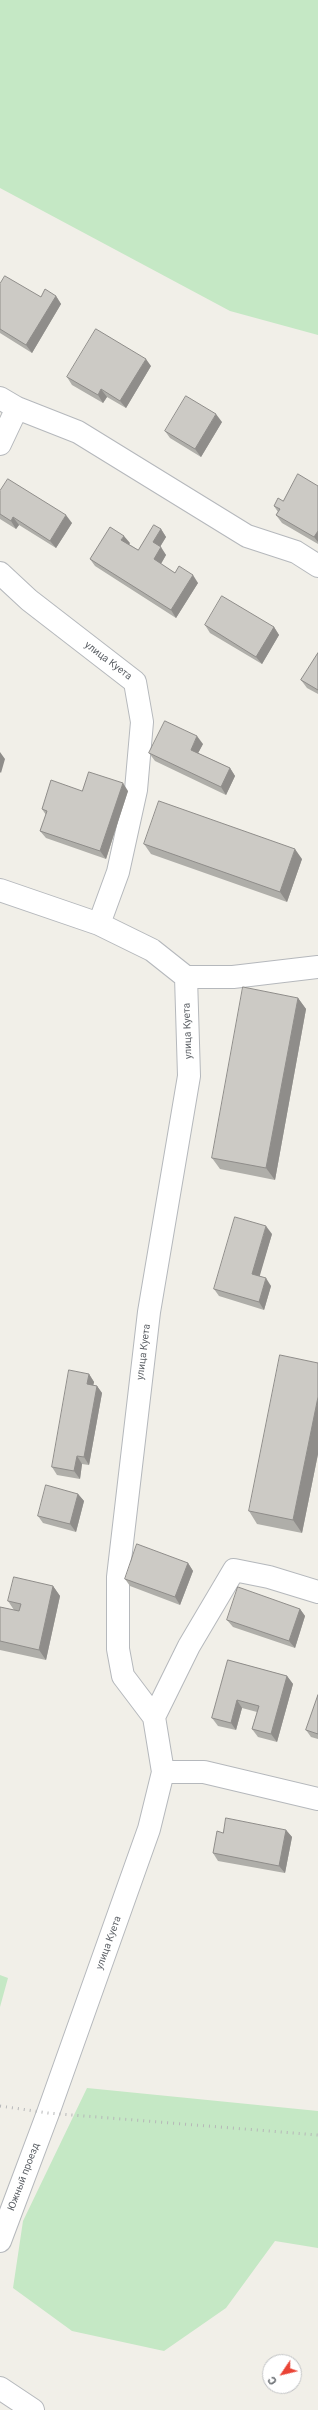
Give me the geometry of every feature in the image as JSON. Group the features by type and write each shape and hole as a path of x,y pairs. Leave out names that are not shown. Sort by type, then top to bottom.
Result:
{"street":[{"path":"0,444 8,403 78,432 247,536 296,552 318,566"},
{"name":"улица Куета","path":"0,572 29,600 135,682 142,722 136,790 118,872 99,924"},
{"path":"0,890 99,924 152,950 186,977 233,977 318,967"},
{"name":"улица Куета","path":"48,2112 150,1829 163,1772 154,1717 123,1676 118,1649 118,1577 149,1312 189,1076 186,977"},
{"path":"154,1717 189,1646 234,1570 269,1577 318,1592"},
{"path":"163,1772 204,1772 318,1799"},
{"name":"Южный проезд","path":"0,2241 48,2112"},
{"path":"0,2388 33,2410"}],"green space":[{"path":"0,0 318,0 318,335 230,311 0,188"},
{"path":"0,1975 8,1978 0,2007"},
{"path":"87,2088 318,2111 318,2248 275,2241 226,2308 164,2351 72,2331 13,2288 23,2221"}],"building":[{"path":"5,276 41,297 45,289 56,296 26,345 0,329 0,284"},
{"path":"96,329 146,359 120,401 101,389 98,395 67,377"},
{"path":"186,396 216,414 195,449 165,431"},
{"path":"298,474 318,486 318,531 314,537 276,515 280,509 274,506 278,498 283,501"},
{"path":"8,479 66,515 50,541 13,517 11,521 0,514 0,491"},
{"path":"154,525 161,529 153,542 161,547 154,559 175,573 179,566 193,575 171,610 90,559 110,527 124,536 121,540 138,550"},
{"path":"222,596 274,627 256,657 205,625"},
{"path":"318,653 318,690 301,680"},
{"path":"165,721 197,736 191,750 230,768 221,787 149,753"},
{"path":"89,772 123,783 100,851 40,831 47,811 42,809 51,780 82,791"},
{"path":"159,801 295,849 280,892 144,844"},
{"path":"243,987 298,998 266,1168 212,1158"},
{"path":"235,1217 266,1226 252,1274 266,1278 259,1302 214,1289"},
{"path":"280,1355 318,1363 318,1397 293,1520 249,1511"},
{"path":"69,1370 89,1374 87,1384 97,1386 84,1457 77,1456 74,1471 52,1467"},
{"path":"46,1485 78,1494 70,1524 38,1516"},
{"path":"137,1544 188,1563 175,1597 125,1579"},
{"path":"14,1577 53,1586 39,1650 0,1641 0,1607 19,1611 21,1604 8,1601"},
{"path":"238,1587 300,1609 289,1641 227,1620"},
{"path":"228,1660 287,1676 271,1734 252,1729 259,1706 237,1700 231,1723 212,1718"},
{"path":"318,1695 318,1734 306,1730"},
{"path":"226,1818 286,1830 279,1866 213,1853 217,1831 223,1833"}],"railway":[{"path":"0,2106 48,2113 318,2135"}]}
